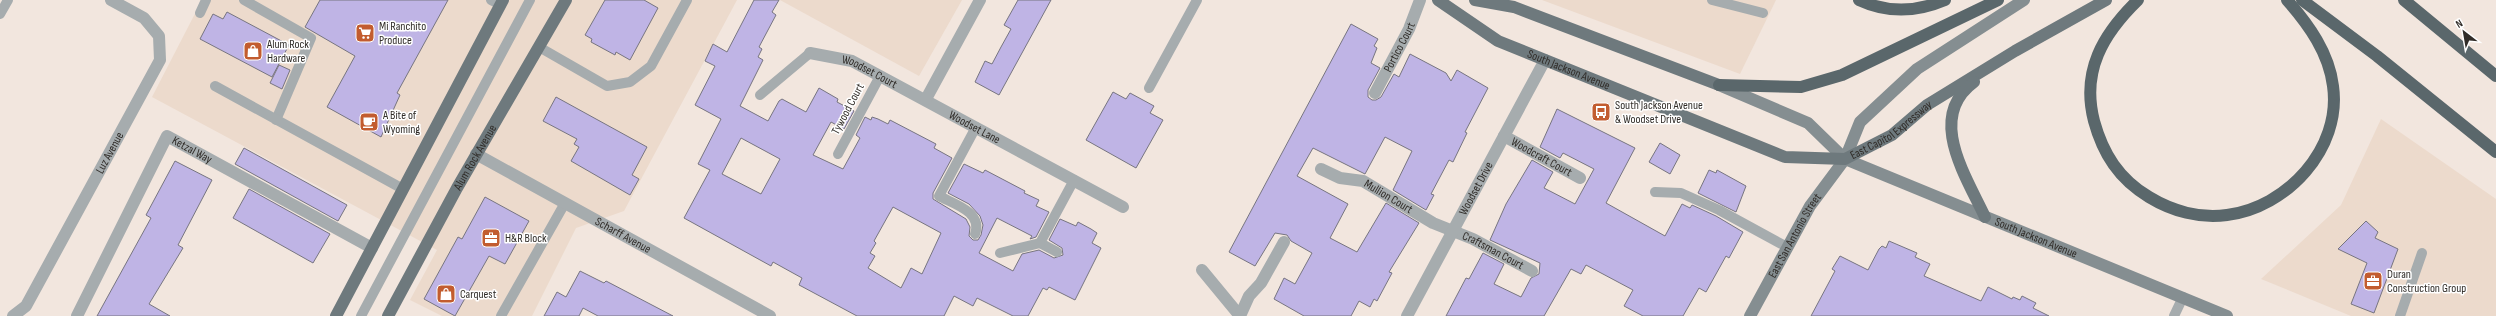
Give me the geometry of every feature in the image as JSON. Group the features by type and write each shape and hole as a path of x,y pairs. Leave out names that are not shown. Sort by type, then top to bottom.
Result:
{"highway":[{"path":"1859,0 1873,7 1899,10 1928,7 1945,0"},
{"path":"1719,85 1801,87 1842,75 1998,0"},
{"path":"2138,0 2107,34 2098,52 2091,93 2093,116 2098,138 2107,157 2120,174 2137,190 2177,210 2200,215 2220,215 2250,210 2271,200 2288,189 2320,152 2330,129 2334,88 2330,67 2311,29 2287,0"},
{"path":"2302,0 2377,56 2496,152"},
{"path":"2404,0 2496,76"}],"main road":[{"name":"Alum Rock Avenue","path":"388,316 476,154 566,0"},
{"name":"South Jackson Avenue","path":"1438,0 1498,41 1786,157 1845,159 2226,316"},
{"name":"South Jackson Avenue","path":"1477,0 1514,7 1719,85 1808,123 1845,159"},
{"name":"East Capitol Expressway","path":"1845,159 1860,122 1917,69 2024,0"},
{"name":"East Capitol Expressway","path":"1845,159 1892,135 1927,105 2015,51 2106,0"},
{"path":"336,316 499,2"},
{"path":"1985,216 1955,151 1949,126 1954,106 1969,85 2015,51"},
{"name":"East San Antonio Street","path":"1750,316 1786,247 1810,206 1845,159"}],"street":[{"name":"Luz Avenue","path":"13,316 26,306 160,60 159,36 144,18 111,0"},
{"path":"926,99 980,0"},
{"name":"Portico Court","path":"1375,93 1409,29 1420,0"},
{"name":"Woodset Court","path":"810,52 852,61 926,99"},
{"name":"Woodset Drive","path":"1407,316 1545,60"},
{"name":"Woodset Lane","path":"926,99 1123,207"},
{"name":"Ketzal Way","path":"77,316 167,136 372,248"},
{"name":"Woodcraft Court","path":"1504,136 1580,178"},
{"name":"Scharff Avenue","path":"476,154 770,316"},
{"name":"Mullion Court","path":"1321,169 1340,178 1363,182 1433,223 1453,231"},
{"name":"Craftsman Court","path":"1453,231 1473,239 1532,270"},
{"path":"1202,270 1240,316 1249,296 1261,283 1284,242"}],"lane":[{"path":"0,14 8,0"},
{"path":"200,13 206,0"},
{"path":"244,0 311,38 276,120"},
{"name":"Alum Rock Avenue","path":"361,316 530,0"},
{"path":"539,47 608,86 630,82 651,66 687,0"},
{"path":"1149,88 1198,0"},
{"path":"1712,0 1763,13"},
{"path":"760,95 810,52"},
{"name":"Tywood Court","path":"838,154 880,76"},
{"path":"214,86 403,189"},
{"path":"975,234 977,224 972,215 939,196 976,127"},
{"path":"1040,243 1074,180"},
{"path":"1655,192 1681,193 1719,210 1786,247"},
{"path":"501,316 565,203"},
{"path":"1000,253 1040,243 1057,252"},
{"path":"2400,316 2422,253"},
{"path":"2174,316 2183,297"}],"shaded area":[{"path":"202,0 737,0 624,211 576,228 532,316 442,316 410,300 437,250 152,97"},
{"path":"780,0 962,0 919,76"},
{"path":"1542,0 1776,0 1740,74"},
{"path":"2381,119 2496,199 2496,316 2351,316 2261,279 2341,205"}],"building":[{"path":"320,0 448,0 397,93 400,95 381,137 327,107 355,56 305,27"},
{"path":"605,0 644,0 658,8 630,60 616,52 615,55 591,42 592,39 585,35"},
{"path":"754,0 779,0 772,12 776,15 759,47 762,49 758,57 763,60 740,106 768,121 779,101 782,99 806,112 819,88 838,99 837,102 854,111 844,129 831,122 813,155 843,169 860,138 856,135 865,117 871,120 872,117 888,124 890,120 936,144 934,148 952,158 933,193 933,199 966,219 970,227 969,236 973,240 978,240 981,235 983,225 980,216 969,204 948,193 964,164 983,173 985,170 1025,191 1024,193 1039,200 1036,206 1049,212 1036,237 1030,239 1032,236 997,218 979,253 1013,271 1022,254 1039,250 1054,258 1063,255 1062,248 1049,240 1060,219 1076,226 1078,222 1091,229 1097,233 1092,243 1101,248 1075,300 1049,287 1047,290 1043,288 1028,316 1013,316 977,298 973,306 954,296 944,316 857,316 799,285 802,278 773,262 771,266 684,218 710,170 698,164 721,119 695,105 715,66 705,61 713,44 727,52","holes":["741,138 780,159 761,194 722,174","893,207 941,233 922,274 911,268 901,288 868,268 875,256 870,253 876,243 874,241"]},
{"path":"1018,0 1051,0 999,95 975,82 985,61 992,64 1011,29 1004,25"},
{"name":"Alum Rock Hardware","path":"227,12 289,45 272,77 200,39 213,14 223,19"},
{"path":"1351,24 1378,39 1374,46 1377,48 1371,63 1380,68 1368,90 1368,97 1372,100 1376,100 1381,97 1394,74 1399,77 1410,54 1446,73 1451,81 1457,70 1488,88 1465,132 1467,133 1453,162 1449,160 1431,194 1434,195 1426,210 1393,190 1412,151 1385,137 1365,174 1313,148 1297,176 1348,204 1330,238 1357,252 1386,203 1419,223 1389,272 1392,273 1377,301 1374,299 1370,307 1359,301 1351,316 1304,316 1274,299 1284,278 1295,284 1312,253 1291,241 1287,235 1275,233 1255,266 1229,252"},
{"path":"279,65 290,70 282,89 270,83"},
{"path":"1113,92 1126,99 1130,93 1154,106 1150,113 1163,120 1136,168 1086,140"},
{"path":"556,97 647,147 632,175 639,179 630,195 571,161 579,147 574,144 577,139 543,121"},
{"path":"1557,109 1635,148 1606,203 1665,236 1682,204 1690,208 1692,205 1716,216 1743,232 1729,258 1726,256 1706,292 1699,288 1683,316 1643,316 1624,306 1633,290 1586,265 1581,274 1571,269 1544,316 1446,316 1466,278 1469,279 1483,253 1504,264 1494,284 1521,297 1531,278 1539,274 1540,263 1490,240 1506,204 1532,160 1553,172 1544,188 1575,204 1594,169 1563,153 1560,158 1540,147"},
{"path":"1660,143 1680,155 1670,174 1649,162"},
{"path":"244,148 347,205 338,221 235,164"},
{"path":"175,161 212,180 178,245 183,248 149,304 170,316 97,316 151,218 146,215"},
{"path":"1709,170 1716,173 1717,170 1746,186 1736,212 1698,193"},
{"path":"249,189 330,234 313,263 233,218"},
{"path":"485,197 529,221 505,264 489,256 455,316 424,299 458,237 462,239"},
{"name":"Duran Construction Group","path":"2366,221 2378,232 2375,238 2398,249 2374,313 2351,304 2367,263 2338,249"},
{"path":"1889,241 1917,253 1915,257 1930,264 1924,276 1981,301 1988,287 2012,299 2013,297 2020,300 2022,296 2036,303 2033,308 2049,316 1811,316 1835,271 1832,269 1840,256 1868,270 1879,249 1882,246 1886,248"},
{"path":"580,271 604,283 606,281 673,316 598,316 583,308 579,316 544,316 557,292 566,297"}],"place":[{"name":"Mi Ranchito Produce","path":"365,33"},
{"name":"Alum Rock Hardware","path":"253,51"},
{"name":"South Jackson Avenue & Woodset Drive","path":"1601,112"},
{"name":"A Bite of Wyoming","path":"369,122"},
{"name":"H&R Block","path":"491,238"},
{"name":"Duran Construction Group","path":"2373,281"},
{"name":"Carquest","path":"446,294"}]}
